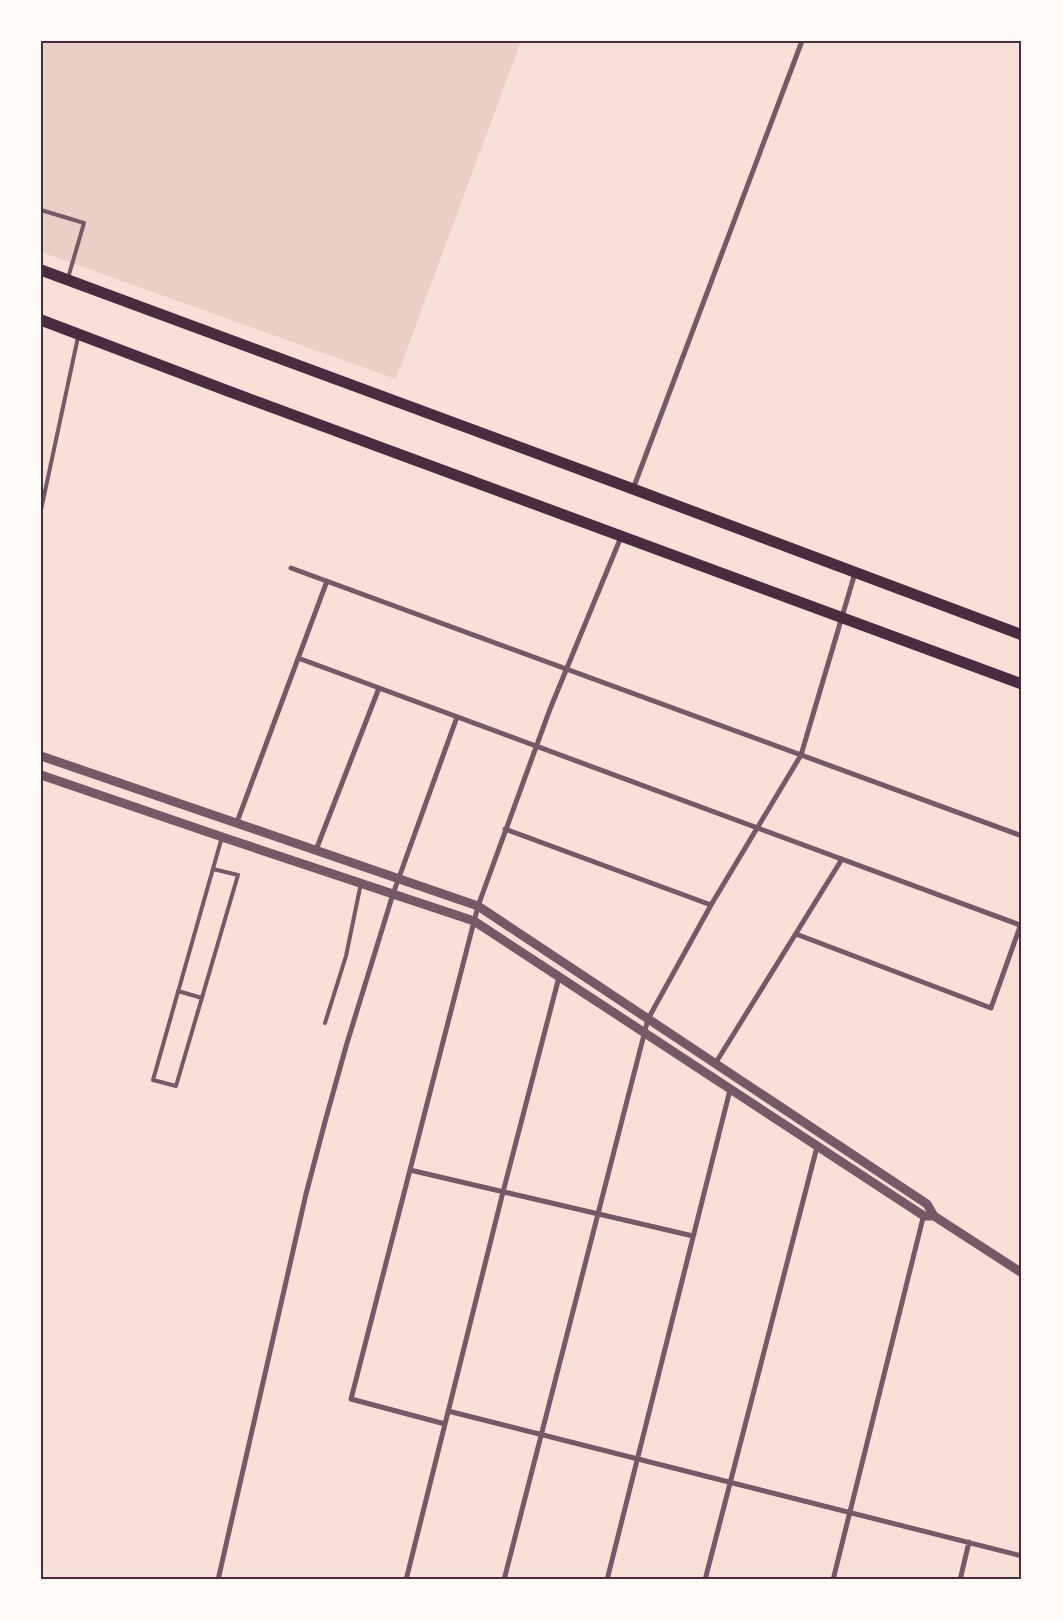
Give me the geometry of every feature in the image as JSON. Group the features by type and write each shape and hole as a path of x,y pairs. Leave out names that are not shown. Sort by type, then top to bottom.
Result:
{"main road":[{"path":"41,270 633,488 1022,635"},
{"path":"41,320 1022,684"}],"street":[{"path":"633,488 802,41"},
{"path":"445,1424 351,1399 478,906 536,746 622,536"},
{"path":"291,568 1022,836"},
{"path":"504,1580 648,1019 711,905 801,755 855,573"},
{"path":"236,822 327,581"},
{"path":"298,658 842,860 1021,923 991,1008 796,934"},
{"path":"316,850 379,688"},
{"path":"218,1580 306,1194 347,1043 398,878 457,717"},
{"path":"41,756 478,906 927,1204 934,1216 1022,1273"},
{"path":"41,774 474,921 924,1216 934,1216"},
{"path":"505,828 711,905"},
{"path":"715,1064 842,860"},
{"path":"406,1580 559,977"},
{"path":"607,1580 730,1090"},
{"path":"705,1580 817,1147"},
{"path":"410,1170 693,1236"},
{"path":"833,1580 927,1204"},
{"path":"448,1411 1022,1556"},
{"path":"960,1580 970,1542"}],"lane":[{"path":"41,210 84,223 67,280"},
{"path":"41,510 78,334"},
{"path":"213,869 238,875 176,1086 153,1080 222,837"},
{"path":"325,1023 346,956 361,883"},
{"path":"178,992 202,998"}],"shaded area":[{"path":"41,41 521,41 396,379 41,252"}]}
